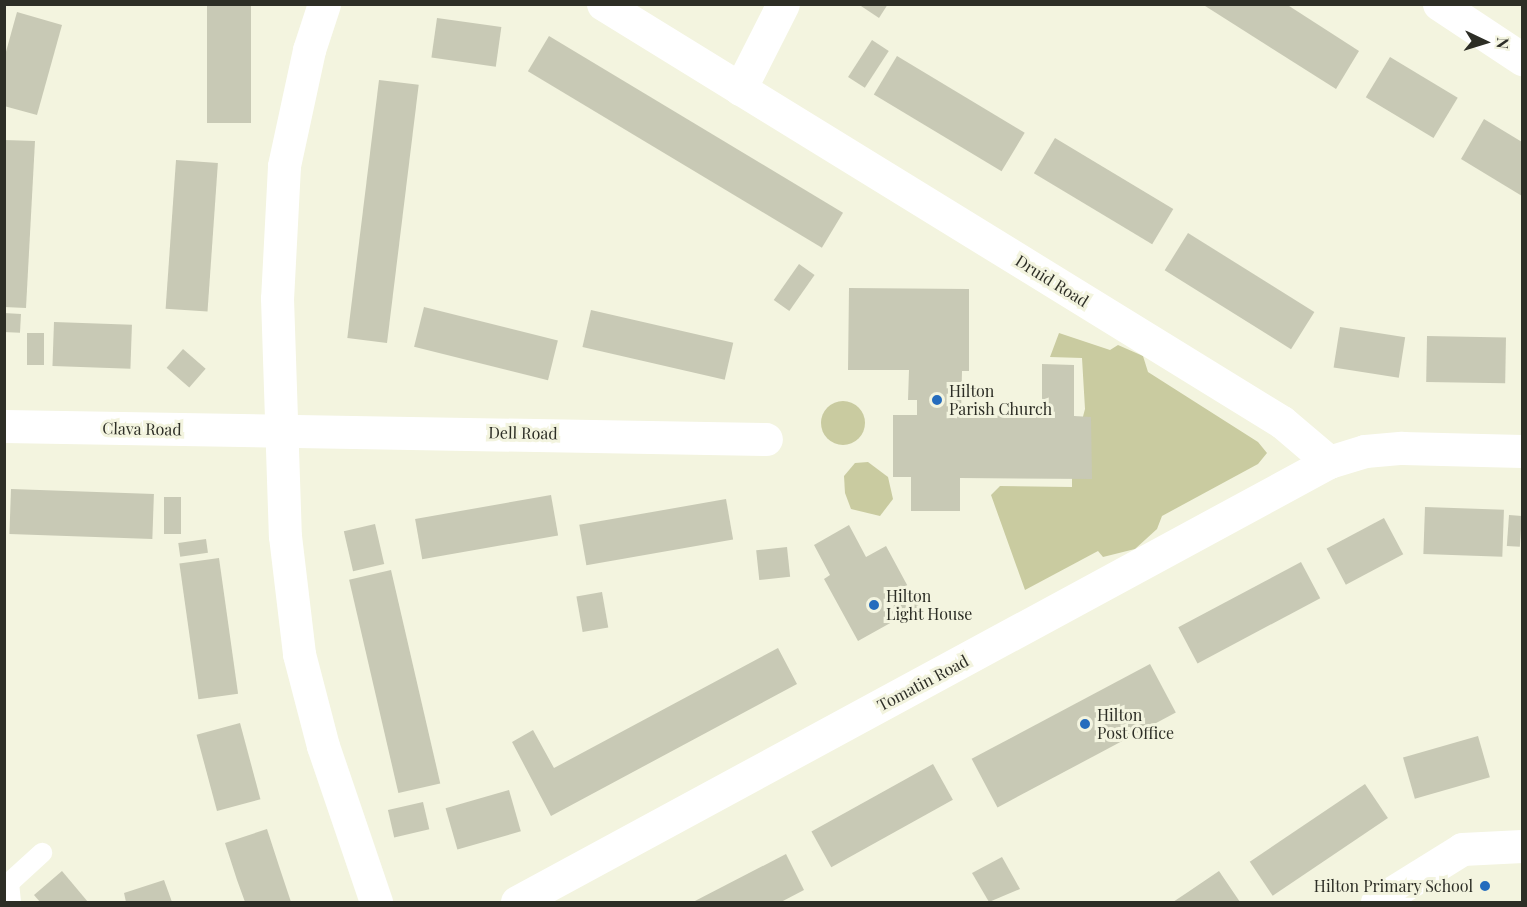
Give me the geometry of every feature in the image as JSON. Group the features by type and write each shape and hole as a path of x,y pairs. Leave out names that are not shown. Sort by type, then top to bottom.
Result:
{"street":[{"path":"324,4 284,166 277,298 285,536 299,654 322,746 376,903"},
{"name":"Druid Road","path":"603,4 1282,422 1329,462"},
{"path":"740,89 783,4"},
{"path":"1439,4 1522,59"},
{"name":"Clava Road","path":"4,426 280,433"},
{"name":"Dell Road","path":"280,433 766,438"},
{"path":"1329,462 1365,451 1402,448 1522,451"},
{"name":"Tomatin Road","path":"517,903 1329,462"},
{"path":"1377,903 1462,849 1522,846"}],"lane":[{"path":"11,903 9,883 42,853"}],"green space":[{"path":"1059,333 1110,350 1118,345 1143,356 1148,372 1258,442 1267,453 1258,464 1162,516 1157,529 1135,549 1103,557 1098,551 1025,590 991,495 1000,486 1072,487 1072,458 1085,409 1082,358 1050,357"},
{"path":"843,401 858,408 865,423 858,438 843,445 828,438 821,423 828,408"},
{"path":"868,462 888,477 893,499 880,516 851,509 845,493 844,476 855,463"}],"building":[{"path":"207,4 251,4 251,123 207,123"},
{"path":"858,4 888,4 879,18"},
{"path":"1202,4 1286,4 1359,51 1336,89"},
{"path":"17,12 62,25 37,115 4,106 4,59"},
{"path":"437,18 501,27 496,67 431,58"},
{"path":"549,36 843,213 822,248 528,71"},
{"path":"872,40 889,51 865,88 848,77"},
{"path":"897,56 1025,133 1002,171 874,95"},
{"path":"1390,57 1458,98 1434,138 1366,97"},
{"path":"379,80 419,85 387,343 347,338"},
{"path":"1484,119 1522,142 1522,196 1461,159"},
{"path":"1055,138 1173,209 1152,244 1034,173"},
{"path":"4,140 35,141 26,308 4,307"},
{"path":"176,160 218,163 208,312 166,309"},
{"path":"1188,233 1314,312 1291,349 1165,270"},
{"path":"799,264 815,275 789,311 774,300"},
{"name":"Hilton Parish Church","path":"849,288 969,289 969,371 962,371 961,415 1042,416 1042,364 1074,365 1074,416 1091,417 1092,479 960,478 960,511 911,511 911,477 893,477 893,415 917,415 917,400 908,400 909,370 848,370"},
{"path":"424,307 558,340 548,380 414,347"},
{"path":"591,310 733,343 725,380 582,347"},
{"path":"4,313 21,314 20,333 4,332"},
{"path":"54,322 132,325 130,369 52,366"},
{"path":"1340,327 1405,337 1399,378 1334,367"},
{"path":"27,333 44,333 44,365 27,365"},
{"path":"1427,336 1506,337 1505,383 1426,382"},
{"path":"183,349 206,369 189,388 167,368"},
{"path":"11,489 154,494 152,539 9,534"},
{"path":"551,495 558,535 422,559 415,519"},
{"path":"164,497 181,497 181,534 164,534"},
{"path":"726,499 733,539 586,565 579,525"},
{"path":"1425,507 1504,510 1502,557 1423,554"},
{"path":"1509,515 1522,516 1520,547 1507,546"},
{"path":"1384,518 1403,554 1346,585 1327,549"},
{"path":"375,524 384,564 353,571 344,531"},
{"path":"849,525 866,557 886,546 919,607 858,641 824,579 830,575 814,545"},
{"path":"206,539 208,553 180,557 178,543"},
{"path":"787,547 790,577 759,580 756,550"},
{"path":"219,558 238,694 198,699 179,564"},
{"path":"1301,562 1320,598 1198,663 1178,627"},
{"path":"391,570 440,783 398,793 349,580"},
{"path":"602,592 608,627 583,632 576,597"},
{"path":"778,648 797,684 551,816 512,742 533,730 554,768"},
{"path":"1150,664 1176,713 997,807 972,759"},
{"path":"240,723 260,799 217,811 197,735"},
{"path":"1478,736 1490,777 1415,799 1403,757"},
{"path":"933,764 953,800 831,867 811,831"},
{"path":"1365,784 1388,818 1273,896 1250,862"},
{"path":"509,790 521,831 457,850 446,808"},
{"path":"423,802 429,829 394,837 388,810"},
{"path":"267,829 291,902 245,902 237,880 225,843"},
{"path":"786,854 804,890 781,902 693,902"},
{"path":"1002,857 1020,889 989,902 972,873"},
{"path":"62,871 88,902 40,902 34,895"},
{"path":"1219,871 1240,902 1173,902 1188,892"},
{"path":"164,880 172,902 126,902 124,893"}],"place":[{"name":"Hilton Parish Church","path":"937,400"},
{"name":"Hilton Light House","path":"874,605"},
{"name":"Hilton Post Office","path":"1085,724"},
{"name":"Hilton Primary School","path":"1485,886"}]}
